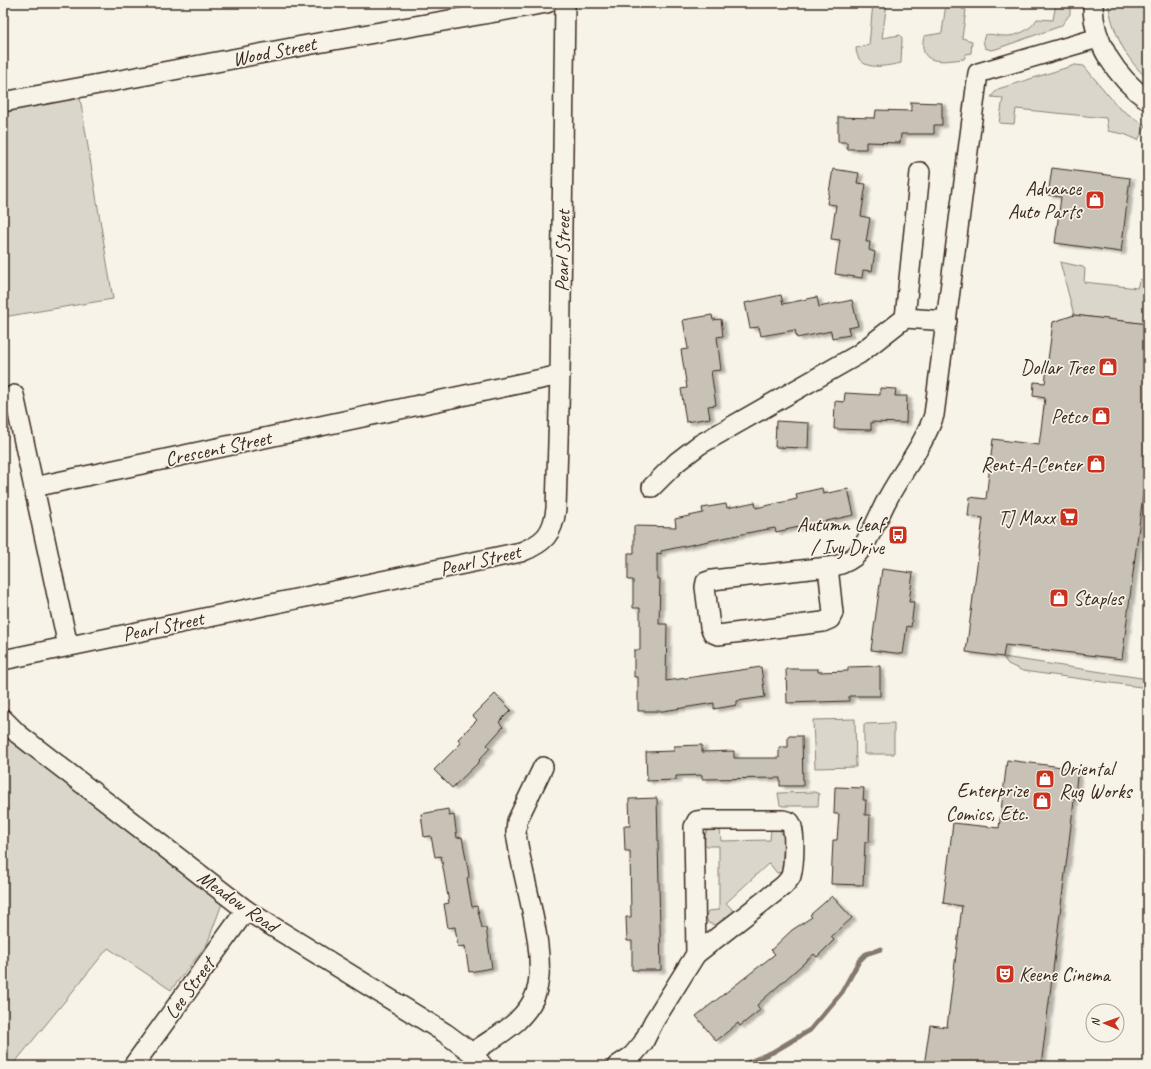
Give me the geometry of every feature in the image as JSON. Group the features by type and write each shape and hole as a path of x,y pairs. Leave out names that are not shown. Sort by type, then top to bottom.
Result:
{"street":[{"name":"Wood Street","path":"3,102 334,40 547,3"},
{"name":"Pearl Street","path":"3,660 521,552 534,547 545,539 554,523 560,375 565,3"},
{"path":"1093,3 1098,38 1116,70 1148,100"},
{"path":"828,567 833,613 830,619 823,622 718,635 712,633 705,587 706,582 828,567 838,566 855,556 872,532 893,488 929,430 934,414 947,321 978,73 1098,38"},
{"path":"905,318 920,172"},
{"path":"652,487 676,462 699,445 799,390 859,354 905,318 947,321"},
{"name":"Crescent Street","path":"34,486 560,375"},
{"path":"14,395 68,646"},
{"name":"Meadow Road","path":"3,719 18,734 246,910 445,1033 477,1059"},
{"path":"477,1059 517,1021 536,994 539,973 539,946 516,832 517,821 543,767"},
{"path":"617,1066 632,1056 643,1043 654,1021 696,954 783,886 790,878 793,867 793,828 790,822 783,820 697,821 694,827 696,954"},
{"name":"Lee Street","path":"135,1065 246,910"}],"shaded area":[{"path":"873,3 887,3 882,38 900,35 902,38 901,63 887,66 872,66 861,61 857,56 856,48 869,45"},
{"path":"946,3 963,3 962,9 966,10 962,38 972,41 971,53 966,54 964,59 940,61 928,57 924,53 924,36 942,33"},
{"path":"1056,3 1070,3 1070,14 1061,26 996,49 991,50 985,48 983,40 987,34 1009,36 1023,32 1037,19 1053,20"},
{"path":"1108,3 1148,3 1148,79 1133,63 1121,44 1113,24"},
{"path":"1075,65 1084,66 1119,108 1146,126 1138,140 1124,134 1108,131 1106,118 1016,109 1014,124 999,123 1003,98 991,97 998,89"},
{"path":"80,98 113,299 3,317 3,110"},
{"path":"1060,262 1083,267 1085,269 1084,282 1137,288 1140,279 1148,284 1148,324 1074,315"},
{"path":"1003,657 1148,679 1148,688 1023,671 1008,664"},
{"path":"855,719 856,767 815,768 813,720"},
{"path":"894,723 894,754 864,754 864,724"},
{"path":"3,730 223,901 207,944 171,990 108,948 12,1066 3,1066"},
{"path":"815,792 819,794 818,806 780,805 778,793"},
{"path":"715,827 720,829 721,841 770,840 771,829 777,827 784,836 782,872 777,873 769,863 726,903 735,912 719,926 708,923 706,916 708,911 719,910 719,846 707,846 704,843 706,832"}],"building":[{"path":"911,102 942,103 942,125 934,125 934,134 901,134 900,143 866,142 866,149 847,149 847,142 838,142 838,117 875,118 876,110 911,111"},
{"path":"1052,168 1130,178 1121,252 1055,243 1061,197 1048,195"},
{"path":"833,169 859,173 857,183 866,184 861,216 870,218 866,242 870,242 869,250 875,252 872,271 863,270 862,278 835,274 840,240 831,239 836,205 827,204"},
{"path":"781,295 783,304 817,297 819,307 852,300 858,326 848,328 850,335 832,338 831,331 797,338 795,330 761,336 759,327 750,328 745,303"},
{"path":"712,315 713,320 721,319 723,336 717,337 721,370 711,371 716,405 708,406 710,418 686,422 681,389 687,388 681,350 688,349 683,320"},
{"path":"1074,315 1148,324 1148,456 1122,659 1005,645 1003,657 966,652 983,518 968,516 970,497 986,499 993,439 1039,445 1045,398 1033,396 1034,382 1045,383 1053,322"},
{"path":"880,388 896,389 895,396 907,396 906,423 871,422 871,430 834,429 835,401 844,402 845,393 880,395"},
{"path":"776,421 809,423 808,448 775,447"},
{"path":"822,488 823,494 848,489 854,515 776,532 775,528 757,531 661,551 661,554 657,553 657,579 660,579 659,624 667,624 666,681 761,667 765,697 737,701 737,705 714,709 714,703 663,711 638,711 638,677 634,677 634,650 640,650 640,608 633,608 633,580 628,580 628,553 634,553 634,526 676,527 675,519 703,513 702,508 726,504 727,508 755,502 756,508 797,499 796,494"},
{"path":"882,569 913,573 909,602 914,602 911,627 907,626 903,654 871,650"},
{"path":"880,666 880,696 849,696 849,701 787,703 786,669 818,669 818,672 848,671 848,667"},
{"path":"495,694 511,710 499,722 503,727 487,745 490,748 479,760 480,761 452,788 434,770 461,743 458,739 477,720 473,716"},
{"path":"788,736 802,736 803,786 780,786 780,778 702,779 702,775 676,776 676,780 647,781 646,752 674,751 674,746 702,745 702,752 734,751 734,758 779,758 779,747 788,747"},
{"path":"1007,760 1078,769 1041,1066 924,1066 930,1025 947,1027 962,906 943,903 953,823 999,828"},
{"path":"835,787 864,788 863,800 866,800 865,815 870,815 869,842 865,842 863,885 831,884 833,840 837,840 839,814 834,814"},
{"path":"657,798 661,970 632,970 632,941 627,941 626,917 631,917 630,851 625,851 624,826 630,826 629,799"},
{"path":"448,809 449,816 454,815 457,838 462,837 468,869 469,877 467,878 472,907 477,906 482,928 486,928 492,968 469,972 465,946 458,947 455,927 448,928 444,904 449,903 441,856 435,857 431,836 424,837 421,814"},
{"path":"832,896 852,918 831,937 834,940 817,957 814,954 757,1005 760,1010 740,1026 738,1023 716,1041 696,1016 775,954 771,950 792,930 812,917 810,915"}],"waterway":[{"path":"740,1066 773,1052 810,1030 842,992 859,961 866,954 881,949"}],"place":[{"name":"Advance Auto Parts","path":"1095,200"},
{"name":"Dollar Tree","path":"1108,367"},
{"name":"Petco","path":"1101,416"},
{"name":"Rent-A-Center","path":"1096,464"},
{"name":"TJ Maxx","path":"1069,517"},
{"name":"Autumn Leaf / Ivy Drive","path":"898,535"},
{"name":"Staples","path":"1059,598"},
{"name":"Oriental Rug Works","path":"1045,779"},
{"name":"Enterprize Comics, Etc.","path":"1042,801"},
{"name":"Keene Cinema","path":"1005,974"}]}
